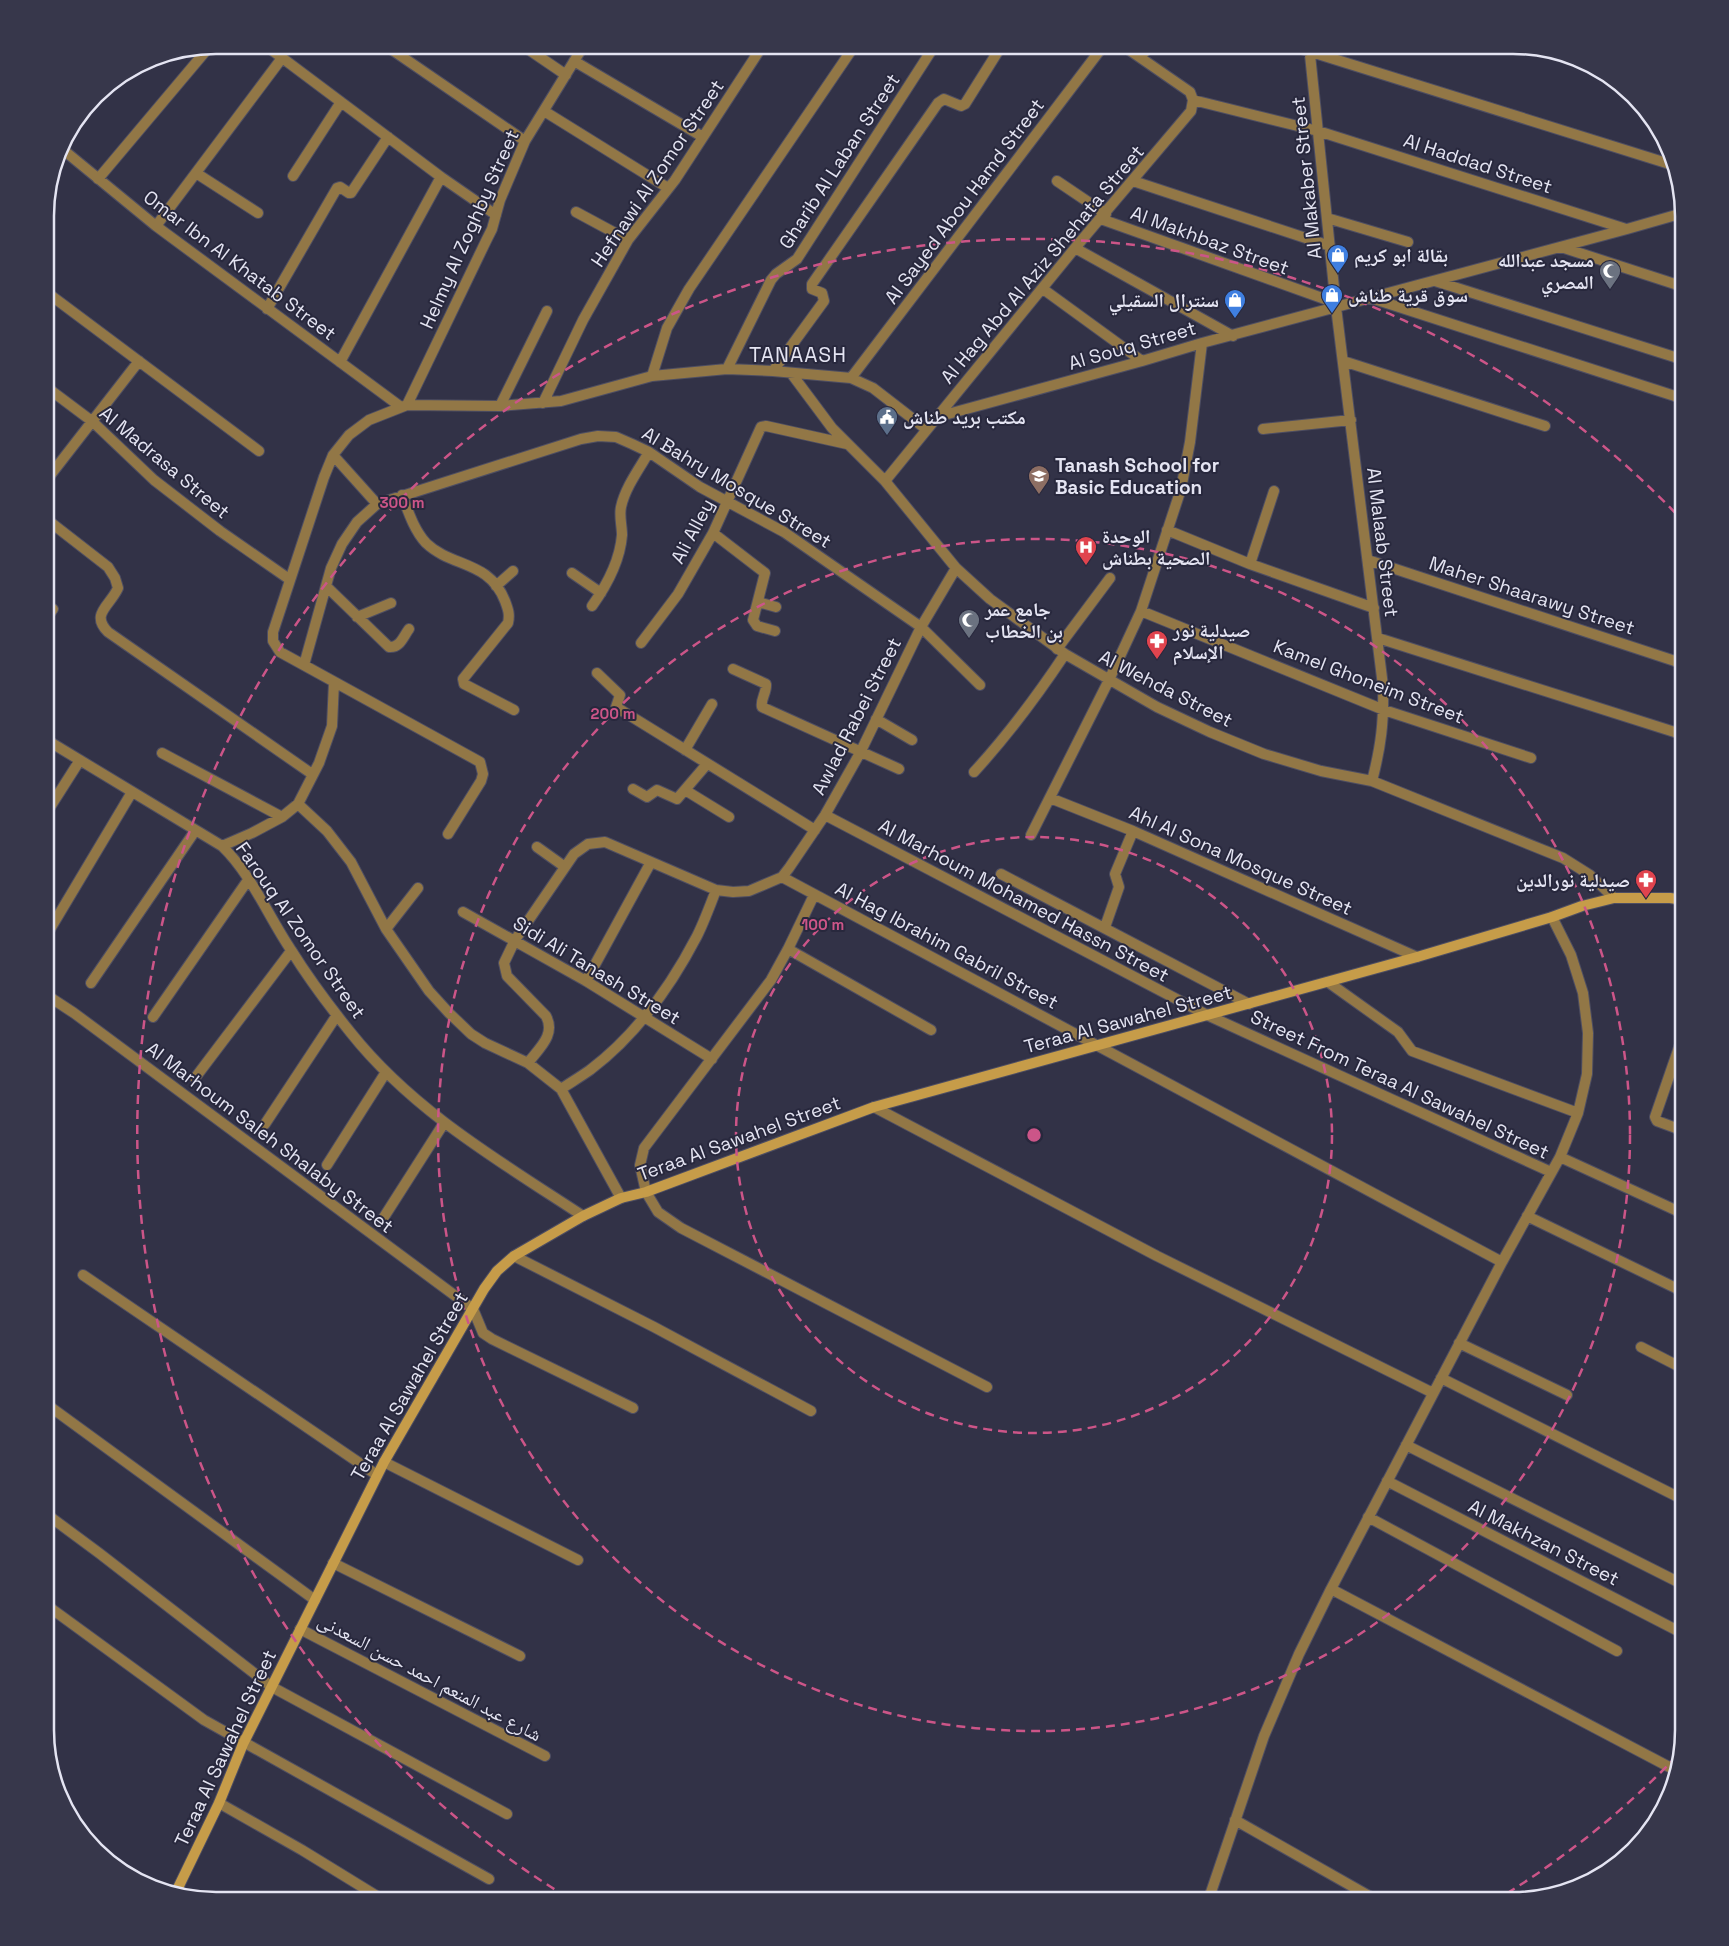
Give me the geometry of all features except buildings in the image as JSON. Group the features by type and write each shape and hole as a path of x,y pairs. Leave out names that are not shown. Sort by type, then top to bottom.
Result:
{"main road":[{"name":"Teraa Al Sawahel Street","path":"178,1888 220,1803 243,1744 384,1462 484,1289 492,1277 514,1256 583,1216 621,1198 646,1192 874,1107 1418,957 1552,918 1582,906 1614,898 1675,899"}],"street":[{"path":"98,179 203,54"},
{"path":"277,54 441,177 496,215"},
{"path":"398,54 525,140"},
{"path":"535,54 566,75"},
{"name":"Helmy Al Zoghby Street","path":"404,406 486,242 505,186 525,140 578,54"},
{"name":"Hefnawi Al Zomor Street","path":"543,403 583,320 628,240 668,188 757,54"},
{"path":"652,376 667,328 677,308 849,54"},
{"name":"Gharib Al Laban Street","path":"727,369 771,280 776,274 797,259 929,54"},
{"path":"773,371 824,301 822,293 812,289 812,284 940,100 948,99 961,106 965,104 996,54"},
{"name":"Al Sayed Abou Hamd Street","path":"851,378 1097,54"},
{"path":"1136,54 1190,92 1193,100"},
{"path":"1140,57 1143,54"},
{"name":"Al Makaber Street","path":"1311,54 1336,305"},
{"path":"1329,54 1667,163"},
{"path":"156,226 282,58"},
{"path":"574,61 703,137"},
{"name":"Al Haddad Street","path":"1193,100 1318,131 1627,229"},
{"name":"Al Hag Abd Al Aziz Shehata Street","path":"885,481 1075,248 1187,116 1191,111 1193,100"},
{"path":"293,176 341,102"},
{"path":"544,111 668,188"},
{"path":"267,309 337,188 340,187 350,194 388,137"},
{"name":"Omar Ibn Al Khatab Street","path":"66,153 156,226 340,362 404,406"},
{"path":"196,173 258,213"},
{"path":"340,362 441,177"},
{"name":"Al Makhbaz Street","path":"1057,181 1103,217 1336,305"},
{"path":"1133,181 1330,246"},
{"path":"576,212 628,240"},
{"name":"Al Souq Street","path":"937,417 1233,336 1336,305 1435,281 1675,216"},
{"path":"1327,218 1408,242"},
{"path":"1561,247 1675,284"},
{"path":"1075,248 1233,336"},
{"path":"1435,281 1675,357"},
{"path":"1043,289 1142,361"},
{"path":"54,298 259,451"},
{"path":"1370,298 1675,396"},
{"name":"Al Malaab Street","path":"1336,305 1378,638 1384,710 1381,746 1372,781"},
{"path":"500,406 547,311"},
{"path":"1031,835 1109,680 1141,610 1181,489 1190,442 1202,343"},
{"path":"54,471 139,361"},
{"path":"1343,361 1545,426"},
{"path":"448,834 481,781 483,774 480,762 280,652 273,640 272,632 324,477 334,455 349,435 369,420 404,406 500,406 543,403 560,401 652,376 727,369 851,378 873,388 926,429"},
{"name":"Al Wehda Street","path":"791,373 810,400 847,444 885,481 956,568 990,599 1061,651 1157,707 1210,732 1264,754 1321,771 1372,781 1563,858 1590,875 1614,898"},
{"name":"Al Madrasa Street","path":"54,393 93,422 154,480 220,531 289,579"},
{"path":"1263,429 1351,420"},
{"name":"Ali Alley","path":"641,643 678,594 713,534 761,427 847,444"},
{"name":"Al Bahry Mosque Street","path":"304,665 331,568 342,544 357,522 377,504 598,436 616,437 649,452 700,487 808,547 921,627 980,685"},
{"path":"592,606 609,579 619,550 622,534 620,509 624,497 649,452"},
{"path":"334,455 377,504"},
{"path":"1250,564 1274,491"},
{"path":"402,495 415,526 427,543 445,556 477,568 496,586 503,597 510,615 508,623 463,679 464,684 514,710"},
{"path":"54,525 108,567 115,578 118,588 113,598 102,611 100,618 102,626 312,774"},
{"path":"1167,530 1250,564 1374,608"},
{"path":"713,534 765,573 753,620 754,624 775,632"},
{"name":"Maher Shaarawy Street","path":"1368,560 1675,661"},
{"name":"Awlad Rabei Street","path":"782,877 825,815 860,753 921,627 956,568"},
{"path":"496,586 513,570"},
{"path":"572,573 601,593"},
{"path":"974,772 1023,715 1061,651 1110,578"},
{"path":"326,586 389,647 399,644 409,629"},
{"path":"758,602 776,607"},
{"path":"357,616 391,603"},
{"name":"Kamel Ghoneim Street","path":"1141,610 1384,710 1531,758"},
{"path":"1378,638 1675,732"},
{"path":"733,669 766,684 761,703 762,707 860,753 899,769"},
{"path":"597,672 620,695 616,707 814,830"},
{"path":"222,846 282,817 298,804 319,763 332,726 334,682"},
{"path":"685,750 712,704"},
{"path":"876,718 912,740"},
{"name":"Farouq Al Zomor Street","path":"54,744 222,846 233,856 291,951 337,1015 352,1035 386,1072 444,1123 583,1216"},
{"path":"162,753 282,817"},
{"path":"54,801 80,760"},
{"path":"633,789 647,797 654,790 657,790 678,799 707,764"},
{"path":"685,790 728,817"},
{"path":"54,924 132,792"},
{"name":"Ahl Al Sona Mosque Street","path":"1050,798 1133,831 1418,957"},
{"path":"298,804 327,831 351,862 386,929 429,991 471,1034 485,1043 528,1063 561,1089 621,1198"},
{"name":"Al Marhoum Mohamed Hassn Street","path":"825,815 1207,1015"},
{"path":"91,983 195,830"},
{"path":"1105,927 1119,887 1115,874 1133,831"},
{"path":"528,1063 548,1037 550,1030 549,1022 546,1016 506,976 504,963 515,940 574,854 588,844 605,842 716,890 733,892 750,890 782,877"},
{"path":"537,847 565,867"},
{"path":"586,981 651,862"},
{"path":"1001,874 1249,1004"},
{"name":"Al Hag Ibrahim Gabril Street","path":"782,877 1502,1262"},
{"path":"153,1017 248,880"},
{"path":"386,929 418,888"},
{"path":"561,1089 590,1070 618,1045 644,1017 678,969 698,935 716,890"},
{"path":"814,895 771,980 644,1148 640,1165 646,1192 658,1212 681,1228 987,1388"},
{"name":"Sidi Ali Tanash Street","path":"464,912 586,981 712,1059"},
{"path":"1211,1892 1280,1694 1368,1517 1526,1216 1560,1158 1578,1113 1587,1074 1588,1033 1583,993 1571,954 1552,918"},
{"path":"788,949 931,1030"},
{"path":"195,1078 291,951"},
{"path":"1328,982 1398,1032 1412,1051 1578,1113"},
{"name":"Al Marhoum Saleh Shalaby Street","path":"54,1000 473,1309"},
{"path":"265,1124 337,1015"},
{"name":"Street From Teraa Al Sawahel Street","path":"1207,1015 1551,1172"},
{"path":"1675,1059 1655,1117 1657,1121 1675,1128"},
{"path":"327,1165 386,1072"},
{"path":"874,1107 1157,1256 1433,1394"},
{"path":"384,1217 444,1123"},
{"path":"1560,1158 1675,1210"},
{"path":"1526,1216 1675,1288"},
{"path":"514,1256 654,1327 811,1411"},
{"path":"83,1275 378,1475"},
{"path":"473,1309 483,1332 492,1339 633,1408"},
{"path":"1459,1343 1567,1395"},
{"path":"1641,1347 1675,1364"},
{"path":"1441,1378 1675,1495"},
{"path":"54,1410 314,1600"},
{"path":"1406,1445 1675,1580"},
{"path":"384,1462 578,1560"},
{"name":"Al Makhzan Street","path":"1387,1481 1675,1629"},
{"path":"1368,1517 1617,1651"},
{"path":"54,1520 272,1687 507,1814"},
{"path":"333,1563 520,1656"},
{"path":"1331,1589 1671,1768"},
{"path":"54,1611 168,1696 204,1720 243,1744 489,1879"},
{"name":"شارع عبد المنعم احمد حسن السعدنى","path":"300,1629 544,1756"},
{"path":"220,1803 370,1892"},
{"path":"1235,1820 1362,1892"}],"place":[{"name":"بقالة ابو كريم","path":"1338,274"},
{"name":"مسجد عبدالله المصري","path":"1610,290"},
{"name":"سوق قرية طناش","path":"1332,314"},
{"name":"سنترال السقيلي","path":"1235,319"},
{"name":"مكتب بريد طناش","path":"887,436"},
{"name":"Tanash School for Basic Education","path":"1039,495"},
{"name":"الوحدة الصحية بطناش","path":"1086,566"},
{"name":"جامع عمر بن الخطاب","path":"969,639"},
{"name":"صيدلية نور الإسلام","path":"1157,660"},
{"name":"صيدلية نورالدين","path":"1646,899"}],"district":[{"name":"TANAASH","path":"798,355"}]}
